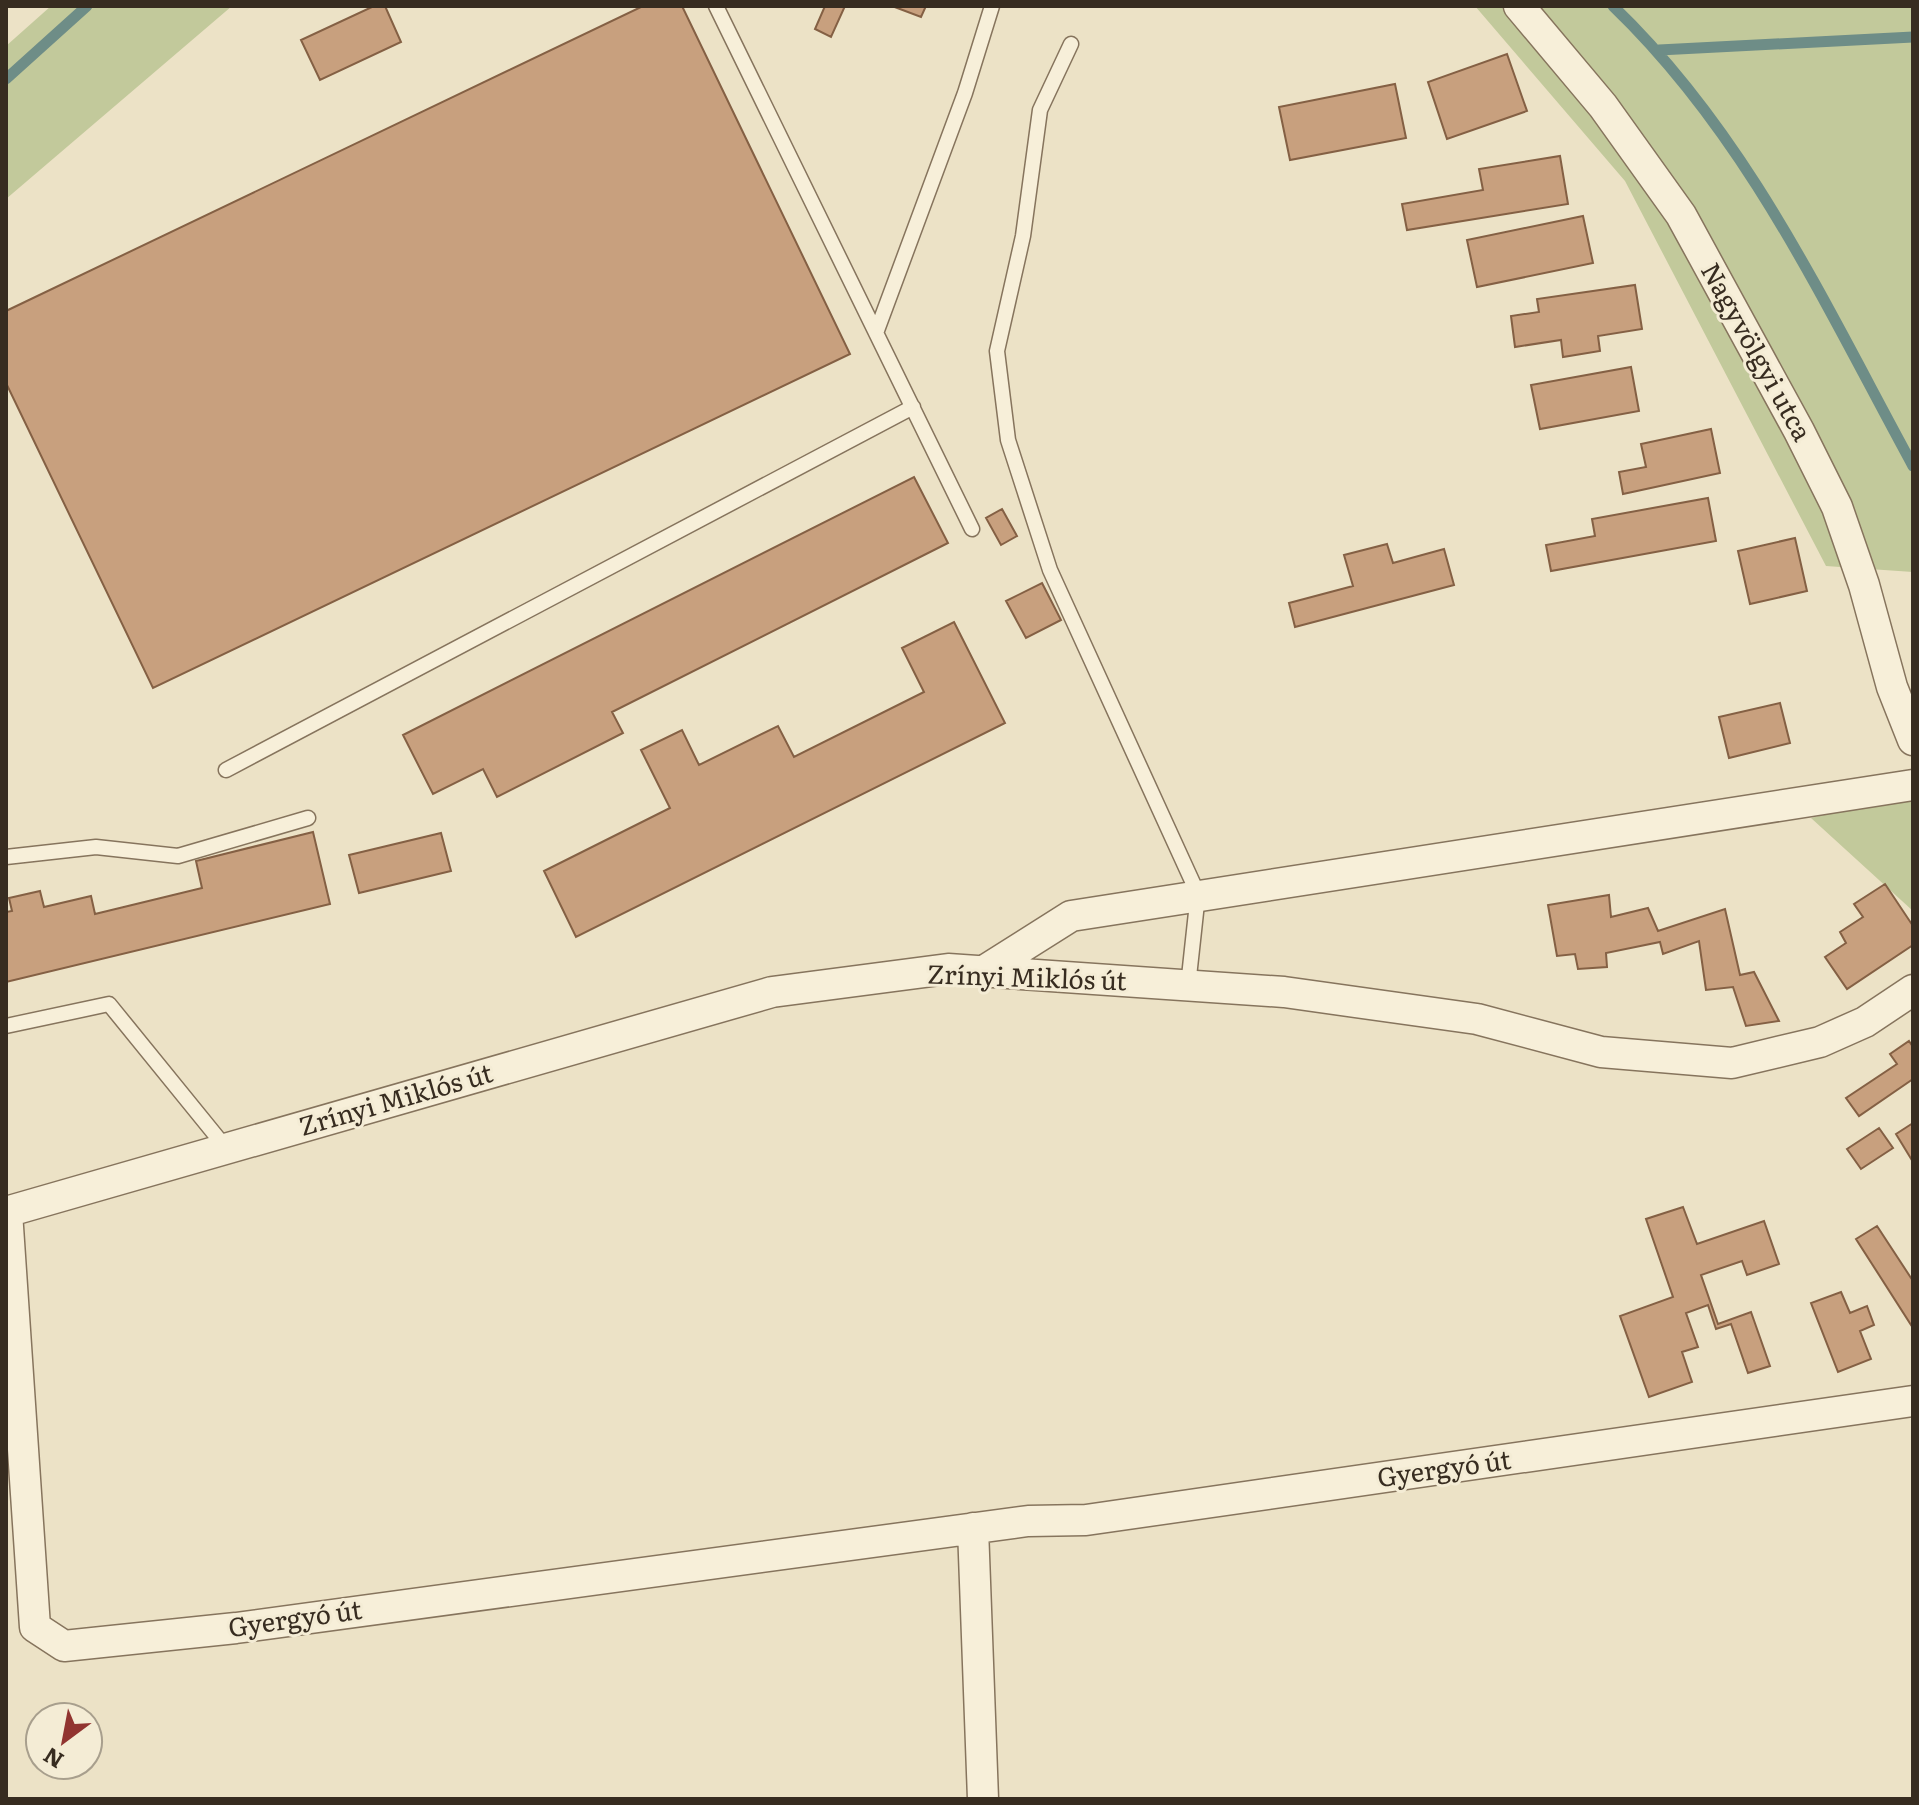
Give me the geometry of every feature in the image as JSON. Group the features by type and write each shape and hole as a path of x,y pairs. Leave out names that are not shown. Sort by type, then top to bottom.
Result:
{"street":[{"name":"Nagyvölgyi utca","path":"1519,6 1603,106 1681,215 1799,431 1837,507 1864,585 1892,687 1913,740"},
{"path":"984,971 1071,916 1913,785"},
{"name":"Zrínyi Miklós út","path":"6,1212 772,992 948,969 1284,992 1463,1017 1601,1052 1732,1063 1820,1042 1865,1022 1913,990"},
{"name":"Gyergyó út","path":"6,1212 35,1627 64,1646 236,1628 1028,1521 1086,1520 1913,1401"},
{"path":"973,1528 983,1799"}],"lane":[{"path":"716,6 972,529"},
{"path":"876,333 965,93 992,6"},
{"path":"1071,44 1040,110 1023,236 997,351 1008,440 1050,570 1198,894 1188,986"},
{"path":"226,770 913,407"},
{"path":"6,857 96,847 178,856 308,818"},
{"path":"6,1026 109,1004 226,1148"}],"green space":[{"path":"51,6 232,6 6,199 6,46"},
{"path":"1475,6 1913,6 1913,572 1826,566 1625,181"},
{"path":"1913,793 1913,911 1811,818"}],"building":[{"path":"374,6 385,6 401,42 320,80 301,40"},
{"path":"643,6 682,6 850,354 153,688 6,383 6,311"},
{"path":"825,6 845,6 831,37 815,29"},
{"path":"892,6 926,6 921,17"},
{"path":"1507,54 1527,111 1447,139 1428,82"},
{"path":"1395,84 1406,138 1290,160 1279,107"},
{"path":"1560,156 1568,204 1407,230 1402,204 1483,190 1479,169"},
{"path":"1583,216 1593,263 1477,287 1467,240"},
{"path":"1635,285 1642,329 1598,336 1600,351 1563,357 1561,340 1515,347 1511,316 1539,312 1537,299"},
{"path":"1631,367 1639,411 1540,429 1531,385"},
{"path":"1711,429 1720,473 1623,494 1619,472 1646,467 1641,444"},
{"path":"914,477 948,543 612,712 623,733 497,797 483,769 433,794 403,735"},
{"path":"1708,498 1716,541 1551,571 1546,545 1595,536 1592,519"},
{"path":"1002,509 1017,536 1001,545 986,518"},
{"path":"1795,538 1807,591 1750,604 1738,551"},
{"path":"1387,544 1393,563 1444,549 1454,585 1295,627 1289,603 1353,586 1344,555"},
{"path":"1042,583 1061,620 1026,638 1006,601"},
{"path":"954,622 1005,723 576,937 544,871 670,808 641,750 682,730 699,765 778,726 794,757 924,692 902,648"},
{"path":"1780,703 1790,743 1729,758 1719,717"},
{"path":"313,832 330,904 6,982 6,912 12,911 9,898 40,891 44,907 91,896 95,914 202,888 196,861"},
{"path":"441,833 451,871 359,893 349,855"},
{"path":"1885,884 1913,926 1913,945 1847,989 1825,957 1846,943 1840,932 1863,917 1854,904"},
{"path":"1609,895 1611,917 1648,908 1658,931 1725,909 1740,975 1754,972 1779,1021 1746,1026 1733,987 1706,990 1699,941 1663,954 1660,942 1606,953 1607,967 1578,969 1575,954 1557,956 1548,905"},
{"path":"1909,1041 1913,1047 1913,1079 1859,1116 1846,1098 1897,1064 1890,1054"},
{"path":"1913,1123 1913,1162 1896,1134"},
{"path":"1879,1128 1893,1148 1861,1169 1847,1149"},
{"path":"1683,1207 1697,1244 1764,1221 1779,1264 1747,1275 1742,1261 1701,1275 1718,1324 1751,1312 1770,1366 1748,1373 1731,1324 1716,1329 1708,1305 1686,1313 1698,1347 1682,1352 1692,1382 1649,1397 1620,1316 1673,1297 1646,1219"},
{"path":"1877,1226 1913,1281 1913,1328 1856,1239"},
{"path":"1841,1292 1850,1313 1867,1306 1874,1325 1860,1331 1871,1359 1838,1372 1811,1303"}],"waterway":[{"path":"6,79 87,6"},
{"path":"1613,6 1661,56 1744,166 1815,283 1913,466"},
{"path":"1659,50 1913,37"}]}
